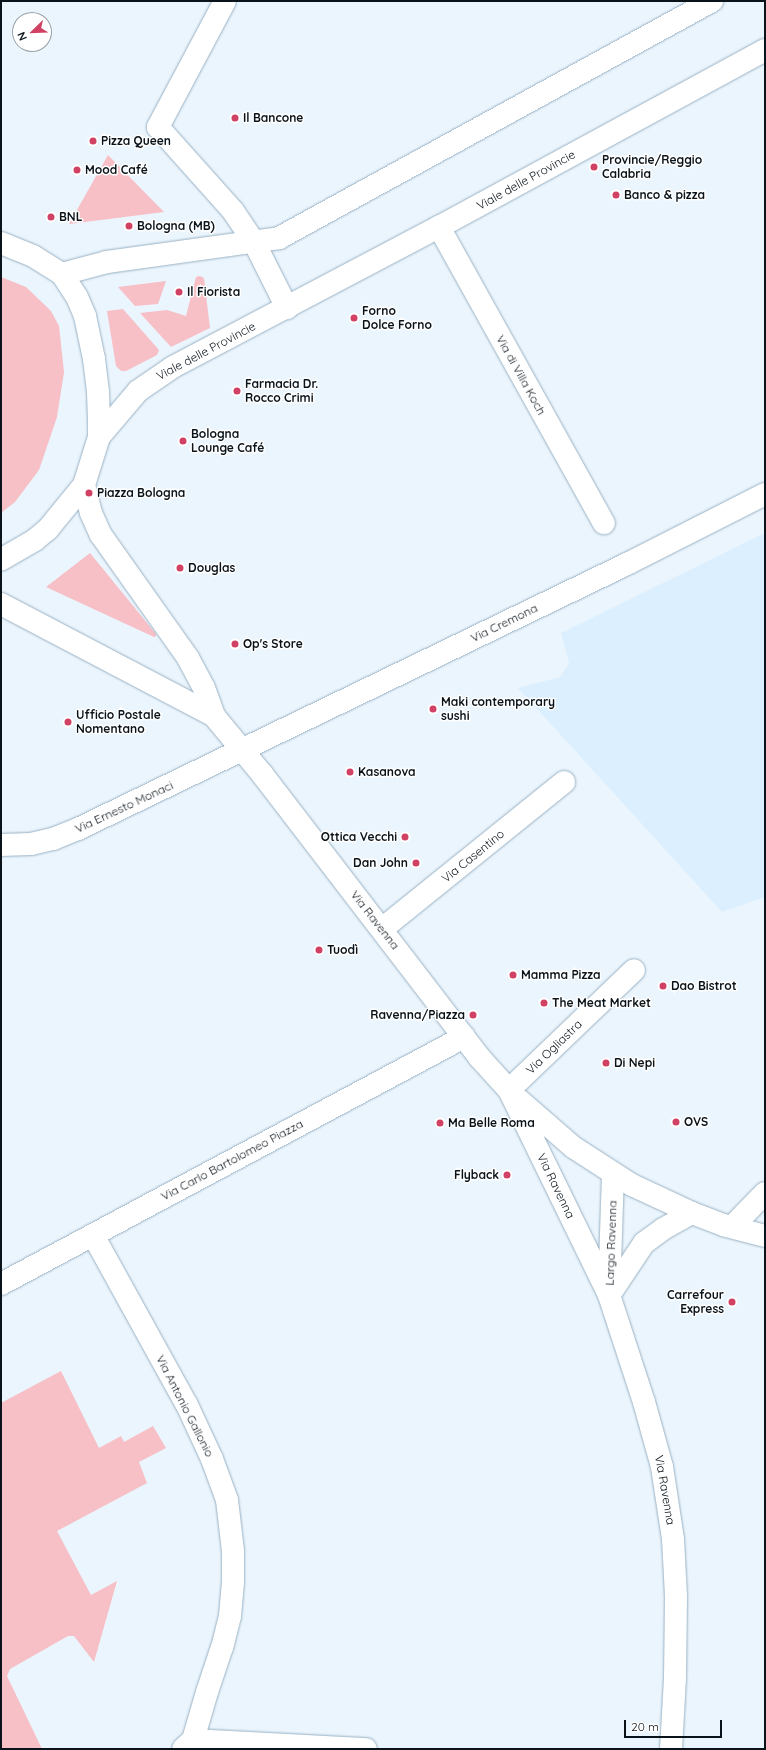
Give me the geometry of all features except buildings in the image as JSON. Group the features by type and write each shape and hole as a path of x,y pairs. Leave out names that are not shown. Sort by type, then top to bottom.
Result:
{"street":[{"path":"225,1 158,127 233,211 254,242 286,308"},
{"path":"62,274 107,262 254,242 286,235 712,1"},
{"name":"Viale delle Provincie","path":"99,437 138,391 156,377 439,227 765,50"},
{"name":"Via di Villa Koch","path":"439,227 604,523"},
{"path":"1,243 33,256 62,274 77,297 85,316 96,374 99,437 84,485 48,529 24,547 1,560"},
{"path":"84,485 91,513 101,535 188,658 204,688 214,716"},
{"name":"Via Cremona","path":"242,750 627,564 765,494"},
{"path":"1,604 214,716"},
{"name":"Via Ravenna","path":"214,716 382,929 464,1037 509,1090 609,1295 651,1424 662,1467 670,1514 676,1597 675,1678 671,1749"},
{"name":"Via Ernesto Monaci","path":"1,845 31,844 54,839 78,829 242,750"},
{"name":"Via Casentino","path":"382,929 564,782"},
{"name":"Via Ogliastra","path":"509,1090 634,970"},
{"name":"Via Carlo Bartolomeo Piazza","path":"1,1284 464,1037"},
{"path":"509,1090 559,1136 613,1174 652,1196 692,1214 765,1236"},
{"name":"Largo Ravenna","path":"609,1295 613,1174"},
{"path":"732,1227 765,1193"},
{"name":"Largo Ravenna","path":"609,1295 644,1243 663,1229 692,1214"},
{"name":"Via Antonio Gallonio","path":"93,1235 194,1418 212,1458 227,1500 233,1551 233,1582 230,1616 222,1647 188,1744"},
{"path":"188,1744 366,1749"}],"shaded area":[{"path":"108,155 164,212 69,224"},
{"path":"200,276 204,278 210,328 171,347 140,313 167,310 186,316 196,277"},
{"path":"1,277 26,287 51,311 59,326 64,372 57,417 39,470 15,502 1,513"},
{"path":"166,281 158,304 135,306 118,287"},
{"path":"123,309 159,350 157,355 126,371 121,371 116,366 107,311"},
{"path":"765,533 765,897 722,912 518,688 560,677 569,663 561,633"},
{"path":"90,553 156,634 156,636 154,637 46,587"},
{"path":"61,1371 99,1448 121,1436 124,1442 153,1426 166,1448 139,1462 147,1483 57,1531 91,1595 117,1581 94,1662 74,1636 68,1636 10,1669 7,1676 42,1749 1,1749 1,1403"}],"place":[{"name":"Il Bancone","path":"235,118"},
{"name":"Pizza Queen","path":"93,141"},
{"name":"Provincie/Reggio Calabria","path":"594,167"},
{"name":"Mood Café","path":"77,170"},
{"name":"Banco & pizza","path":"616,195"},
{"name":"BNL","path":"51,217"},
{"name":"Bologna (MB)","path":"129,226"},
{"name":"Il Fiorista","path":"179,292"},
{"name":"Forno Dolce Forno","path":"354,318"},
{"name":"Farmacia Dr. Rocco Crimi","path":"237,391"},
{"name":"Bologna Lounge Café","path":"183,441"},
{"name":"Piazza Bologna","path":"89,493"},
{"name":"Douglas","path":"180,568"},
{"name":"Op's Store","path":"235,644"},
{"name":"Maki contemporary sushi","path":"433,709"},
{"name":"Ufficio Postale Nomentano","path":"68,722"},
{"name":"Kasanova","path":"350,772"},
{"name":"Ottica Vecchi","path":"405,837"},
{"name":"Dan John","path":"416,863"},
{"name":"Tuodì","path":"319,950"},
{"name":"Mamma Pizza","path":"513,975"},
{"name":"Dao Bistrot","path":"663,986"},
{"name":"The Meat Market","path":"544,1003"},
{"name":"Ravenna/Piazza","path":"473,1015"},
{"name":"Di Nepi","path":"606,1063"},
{"name":"OVS","path":"676,1122"},
{"name":"Ma Belle Roma","path":"440,1123"},
{"name":"Flyback","path":"507,1175"},
{"name":"Carrefour Express","path":"732,1302"}]}
